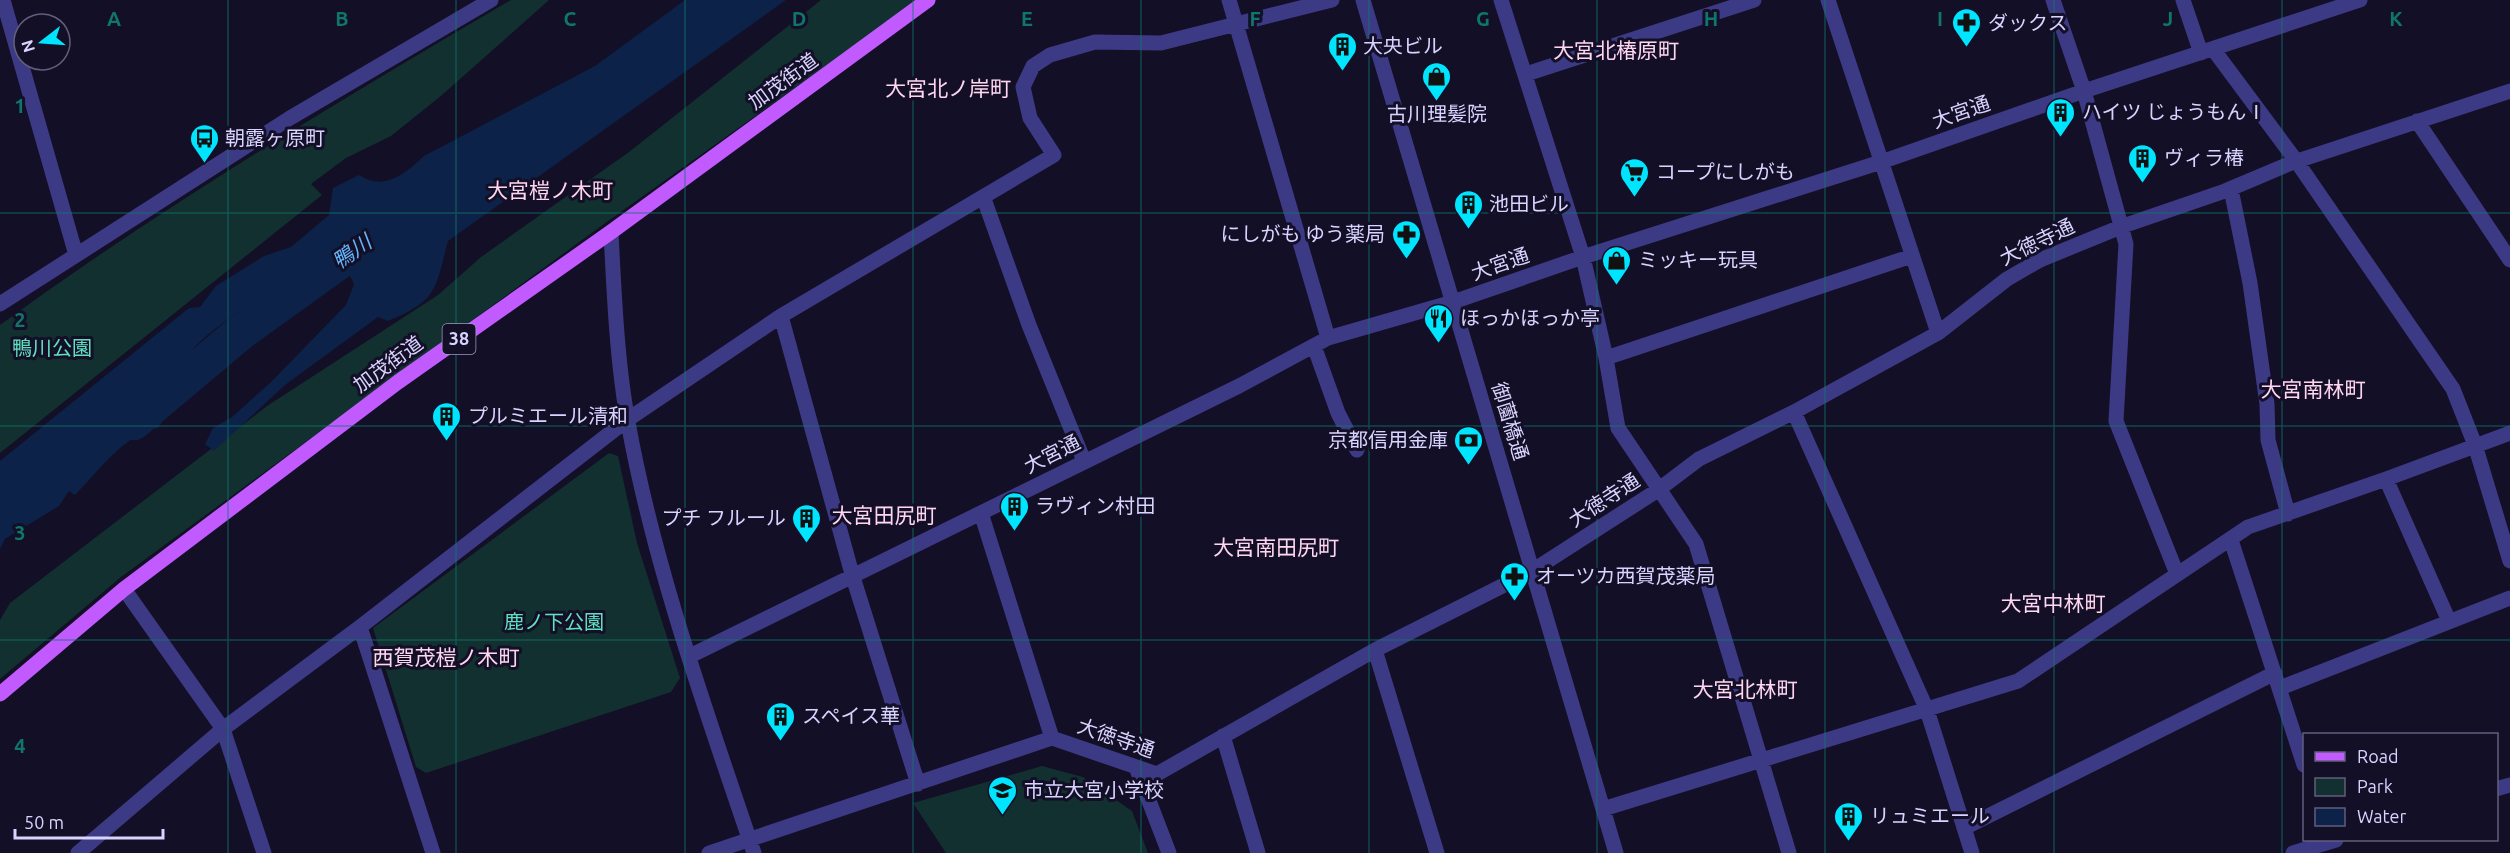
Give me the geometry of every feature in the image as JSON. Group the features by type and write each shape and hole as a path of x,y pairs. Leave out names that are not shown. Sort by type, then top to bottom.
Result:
{"main road":[{"name":"加茂街道","path":"0,693 124,589 398,382 610,232 928,0"}],"street":[{"path":"3,0 76,255"},
{"path":"0,304 290,118 491,0"},
{"path":"1228,0 1328,338"},
{"path":"78,853 223,729 360,627 627,420 781,316 984,199 1054,155 1029,118 1023,87 1033,66 1050,55 1095,42 1161,43 1332,0"},
{"name":"御薗橋通","path":"1363,0 1616,853"},
{"path":"1501,0 1583,257 1606,358 1618,428 1696,544 1790,853"},
{"path":"1526,74 1754,0"},
{"path":"1828,0 1938,333"},
{"path":"2053,0 2084,91 2123,226 2126,244 2116,421 2177,574"},
{"path":"2183,0 2207,51 2297,162 2453,389 2475,445 2510,561"},
{"name":"大宮通","path":"690,656 852,574 1239,386 1328,338 1453,302 1583,257 1881,162 2084,91 2355,1"},
{"name":"大徳寺通","path":"709,853 751,846 918,784 1052,738 1157,774 1375,650 1532,571 1658,490 1699,459 1794,412 1938,333 2007,279 2040,260 2123,226 2231,189 2297,162 2510,91"},
{"path":"2417,121 2510,260"},
{"path":"2231,189 2250,284 2267,404 2268,440 2288,514"},
{"path":"984,199 1029,325 1084,462"},
{"path":"610,232 627,420 646,506 690,656 751,846"},
{"path":"1606,358 1912,256"},
{"path":"781,316 852,574 918,784"},
{"path":"1314,346 1338,413 1357,450"},
{"path":"1794,412 1928,710 1972,853"},
{"path":"1603,809 2018,681 2248,527 2510,433"},
{"path":"2386,479 2449,621"},
{"path":"981,513 1052,738"},
{"path":"2231,540 2303,762"},
{"path":"124,589 223,729 264,853"},
{"path":"2280,688 2510,598"},
{"path":"360,627 433,853"},
{"path":"1375,650 1437,853"},
{"path":"1964,828 2275,673"},
{"path":"1223,736 1258,853"},
{"path":"1136,768 1169,853"},
{"path":"2293,853 2332,843"}],"green space":[{"name":"鴨川公園","path":"511,0 549,0 442,95 391,136 346,158 311,184 322,195 0,453 0,325 124,238 251,156"},
{"path":"821,0 918,0 608,221 121,577 0,679 0,620 10,603 267,406 438,295 481,257 629,152"},
{"name":"鹿ノ下公園","path":"609,453 618,456 637,543 680,678 671,692 426,773 416,767 373,628"},
{"name":"市立大宮小学校","path":"1042,766 1083,777 1132,811 1148,853 946,853 913,803"}],"water":[{"path":"685,0 786,0 448,241 437,282 426,299 405,314 388,321 378,317 285,385 214,451 205,444 213,428 232,417 271,382 346,305 354,284 347,271 306,278 248,306 191,350 171,383 173,406 158,428 134,438 123,446 75,495 69,491 59,506 5,539 0,549 0,461 189,308 200,307 216,286 264,256 291,247 329,215 333,188 359,175 377,182 402,174 424,156 595,66"}],"waterway":[{"name":"鴨川","path":"134,422 241,332 358,248"}],"place":[{"name":"ダックス","path":"1967,48"},
{"name":"大央ビル","path":"1342,72"},
{"name":"古川理髪院","path":"1437,102"},
{"name":"ハイツ じょうもんⅠ","path":"2061,138"},
{"name":"朝露ヶ原町","path":"204,164"},
{"name":"ヴィラ椿","path":"2143,184"},
{"name":"コープにしがも","path":"1635,198"},
{"name":"池田ビル","path":"1468,230"},
{"name":"にしがも ゆう薬局","path":"1406,260"},
{"name":"ミッキー玩具","path":"1617,286"},
{"name":"ほっかほっか亭","path":"1439,344"},
{"name":"プルミエール清和","path":"447,442"},
{"name":"京都信用金庫","path":"1469,466"},
{"name":"ラヴィン村田","path":"1014,532"},
{"name":"プチ フルール","path":"807,544"},
{"name":"オーツカ西賀茂薬局","path":"1515,602"},
{"name":"スペイス華","path":"781,742"},
{"name":"市立大宮小学校","path":"1003,816"},
{"name":"リュミエール","path":"1849,842"}],"district":[{"name":"大宮北椿原町","path":"1616,51"},
{"name":"大宮北ノ岸町","path":"948,89"},
{"name":"大宮榿ノ木町","path":"550,191"},
{"name":"大宮南林町","path":"2313,390"},
{"name":"大宮田尻町","path":"884,516"},
{"name":"大宮南田尻町","path":"1276,548"},
{"name":"大宮中林町","path":"2053,604"},
{"name":"西賀茂榿ノ木町","path":"446,658"},
{"name":"大宮北林町","path":"1745,690"}]}
